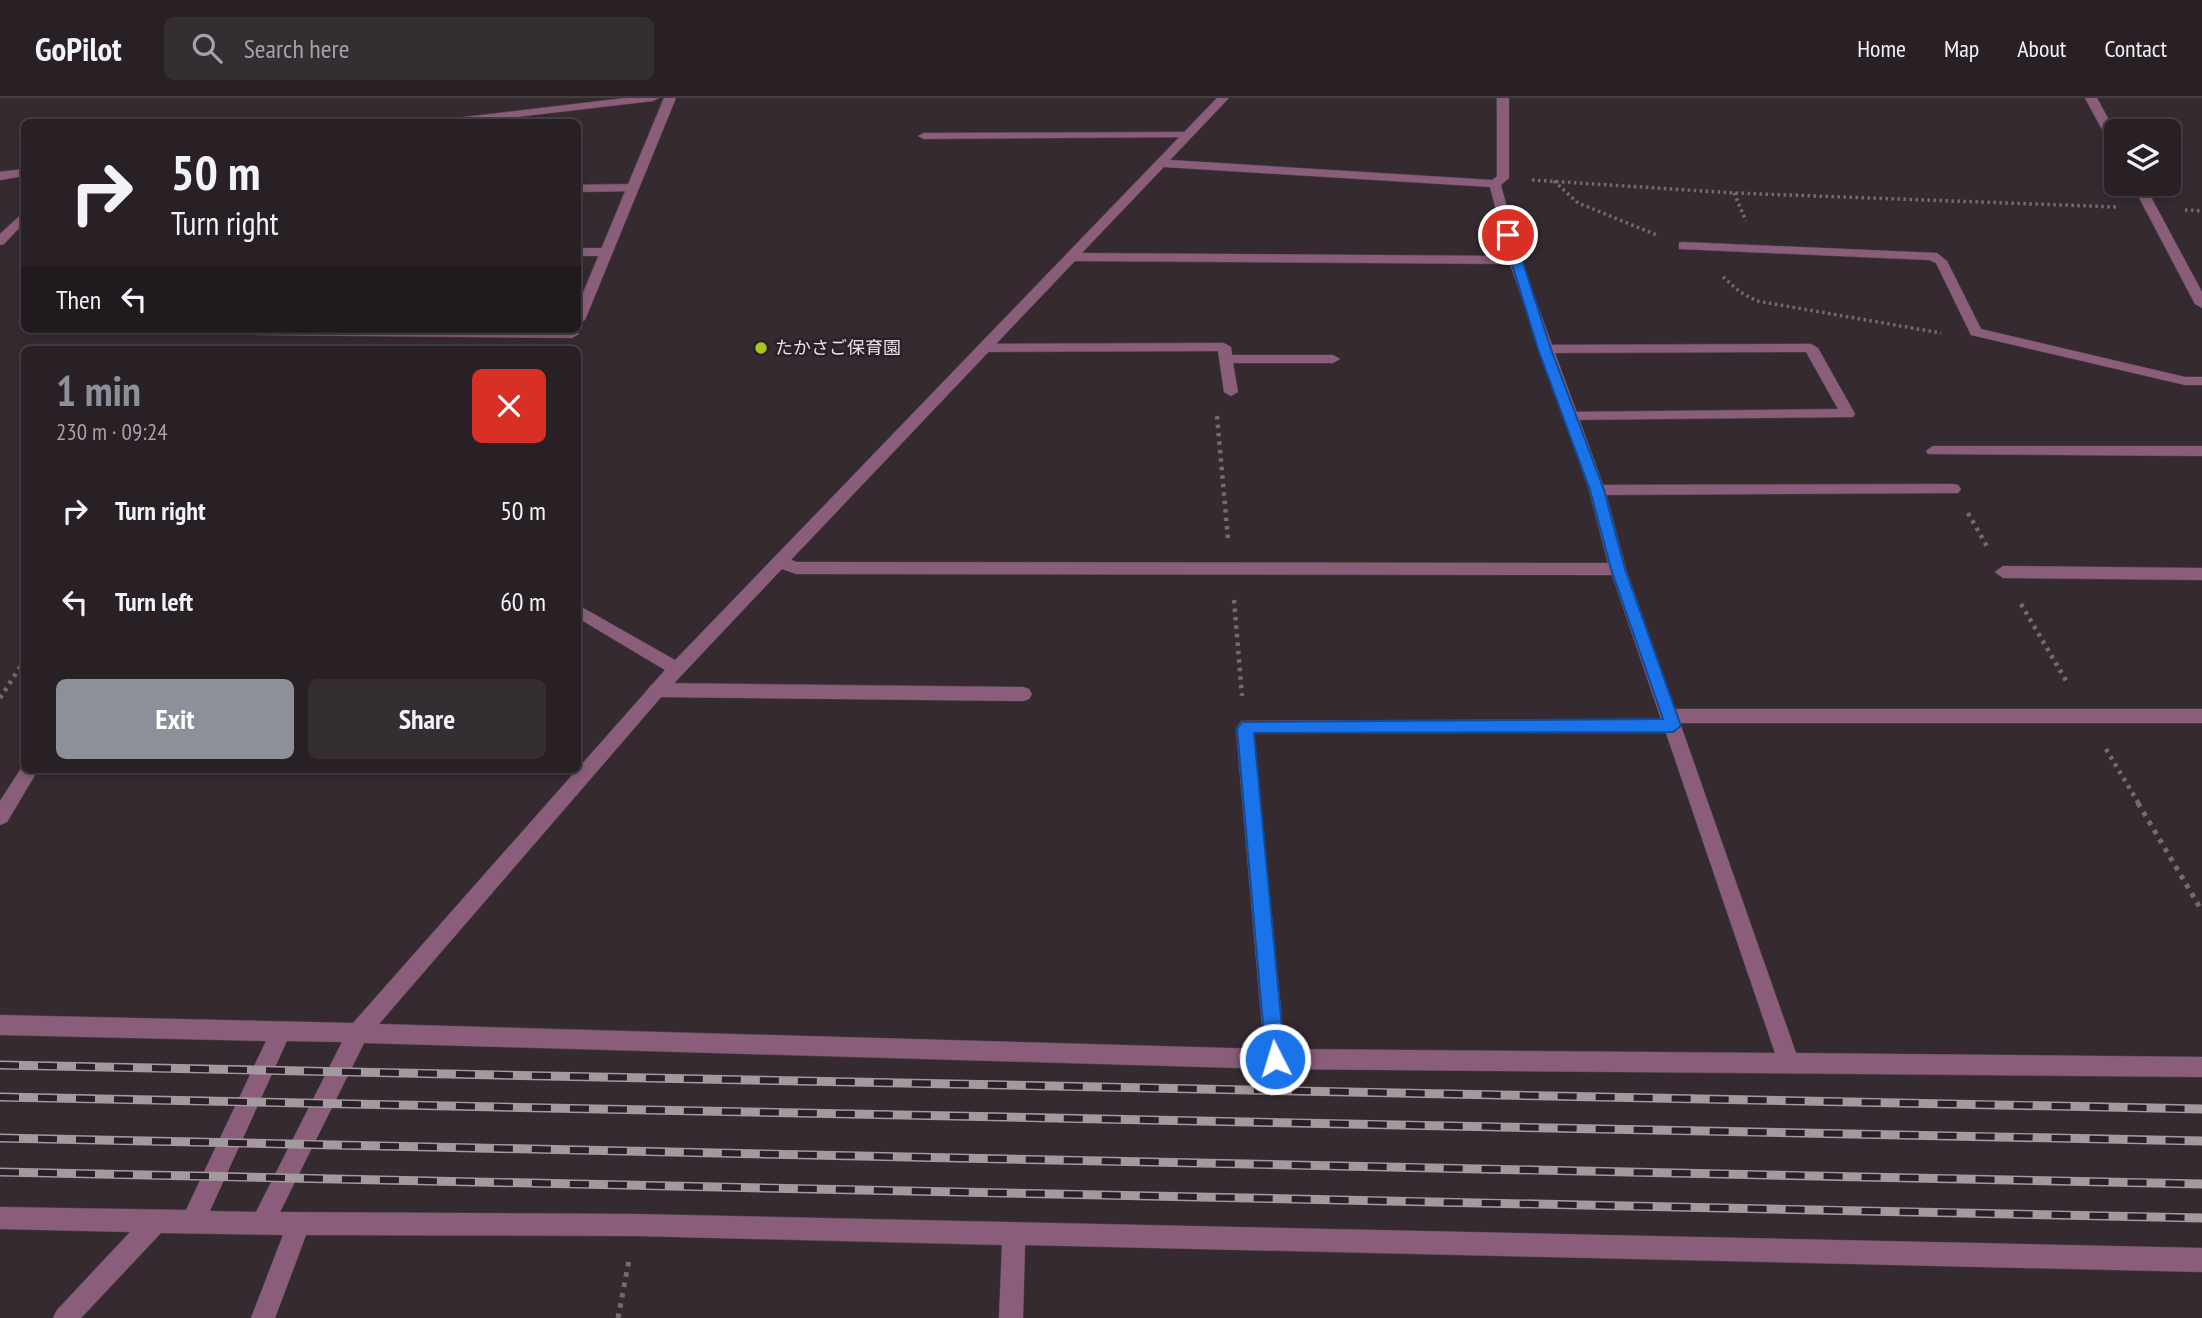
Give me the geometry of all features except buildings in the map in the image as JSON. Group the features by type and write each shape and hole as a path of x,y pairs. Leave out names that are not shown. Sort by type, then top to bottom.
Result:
{"street":[{"path":"474,119 653,98"},
{"path":"581,313 670,98"},
{"path":"262,1223 358,1033 657,690 1223,98"},
{"path":"1503,98 1499,181 1515,260 1568,415 1597,490 1618,569 1789,1063"},
{"path":"2091,98 2104,122"},
{"path":"924,136 1187,135"},
{"path":"1160,163 1499,181"},
{"path":"0,176 21,173"},
{"path":"581,188 631,188"},
{"path":"2144,196 2202,304"},
{"path":"0,241 21,219"},
{"path":"1683,246 1931,256 1941,261 1976,332 2185,381 2202,381"},
{"path":"581,253 605,253"},
{"path":"1069,257 1515,260"},
{"path":"982,348 1224,347 1231,392"},
{"path":"1545,349 1811,348 1848,414 1568,415"},
{"path":"1226,359 1333,359"},
{"path":"1933,452 2202,451"},
{"path":"1597,490 1953,489"},
{"path":"780,562 796,568 1618,569"},
{"path":"2003,572 2202,574"},
{"path":"581,613 677,669"},
{"path":"657,690 1023,694"},
{"path":"1275,1059 1245,729 1247,726 2202,716"},
{"path":"0,817 27,773"},
{"path":"0,1025 282,1030 1275,1059 2202,1067"},
{"path":"193,1222 282,1030"},
{"path":"0,1218 299,1224 636,1225 2202,1261"},
{"path":"65,1318 156,1221"},
{"path":"263,1318 299,1224"},
{"path":"1011,1318 1014,1235"}],"path":[{"path":"1499,181 1554,181 1734,193 2202,211"},
{"path":"1554,181 1578,203 1683,246 1740,292 1757,300 1952,335"},
{"path":"0,698 21,666"},
{"path":"618,1318 636,1225"}],"railway":[{"path":"0,1065 2202,1109"},
{"path":"0,1097 2202,1141"},
{"path":"0,1138 2202,1184"},
{"path":"0,1172 2202,1218"}],"place":[{"name":"たかさご保育園","path":"761,348"}],"route":[{"path":"1275,1059 1245,729 1247,726 1673,726 1618,569 1597,490 1568,415 1508,235"}]}
